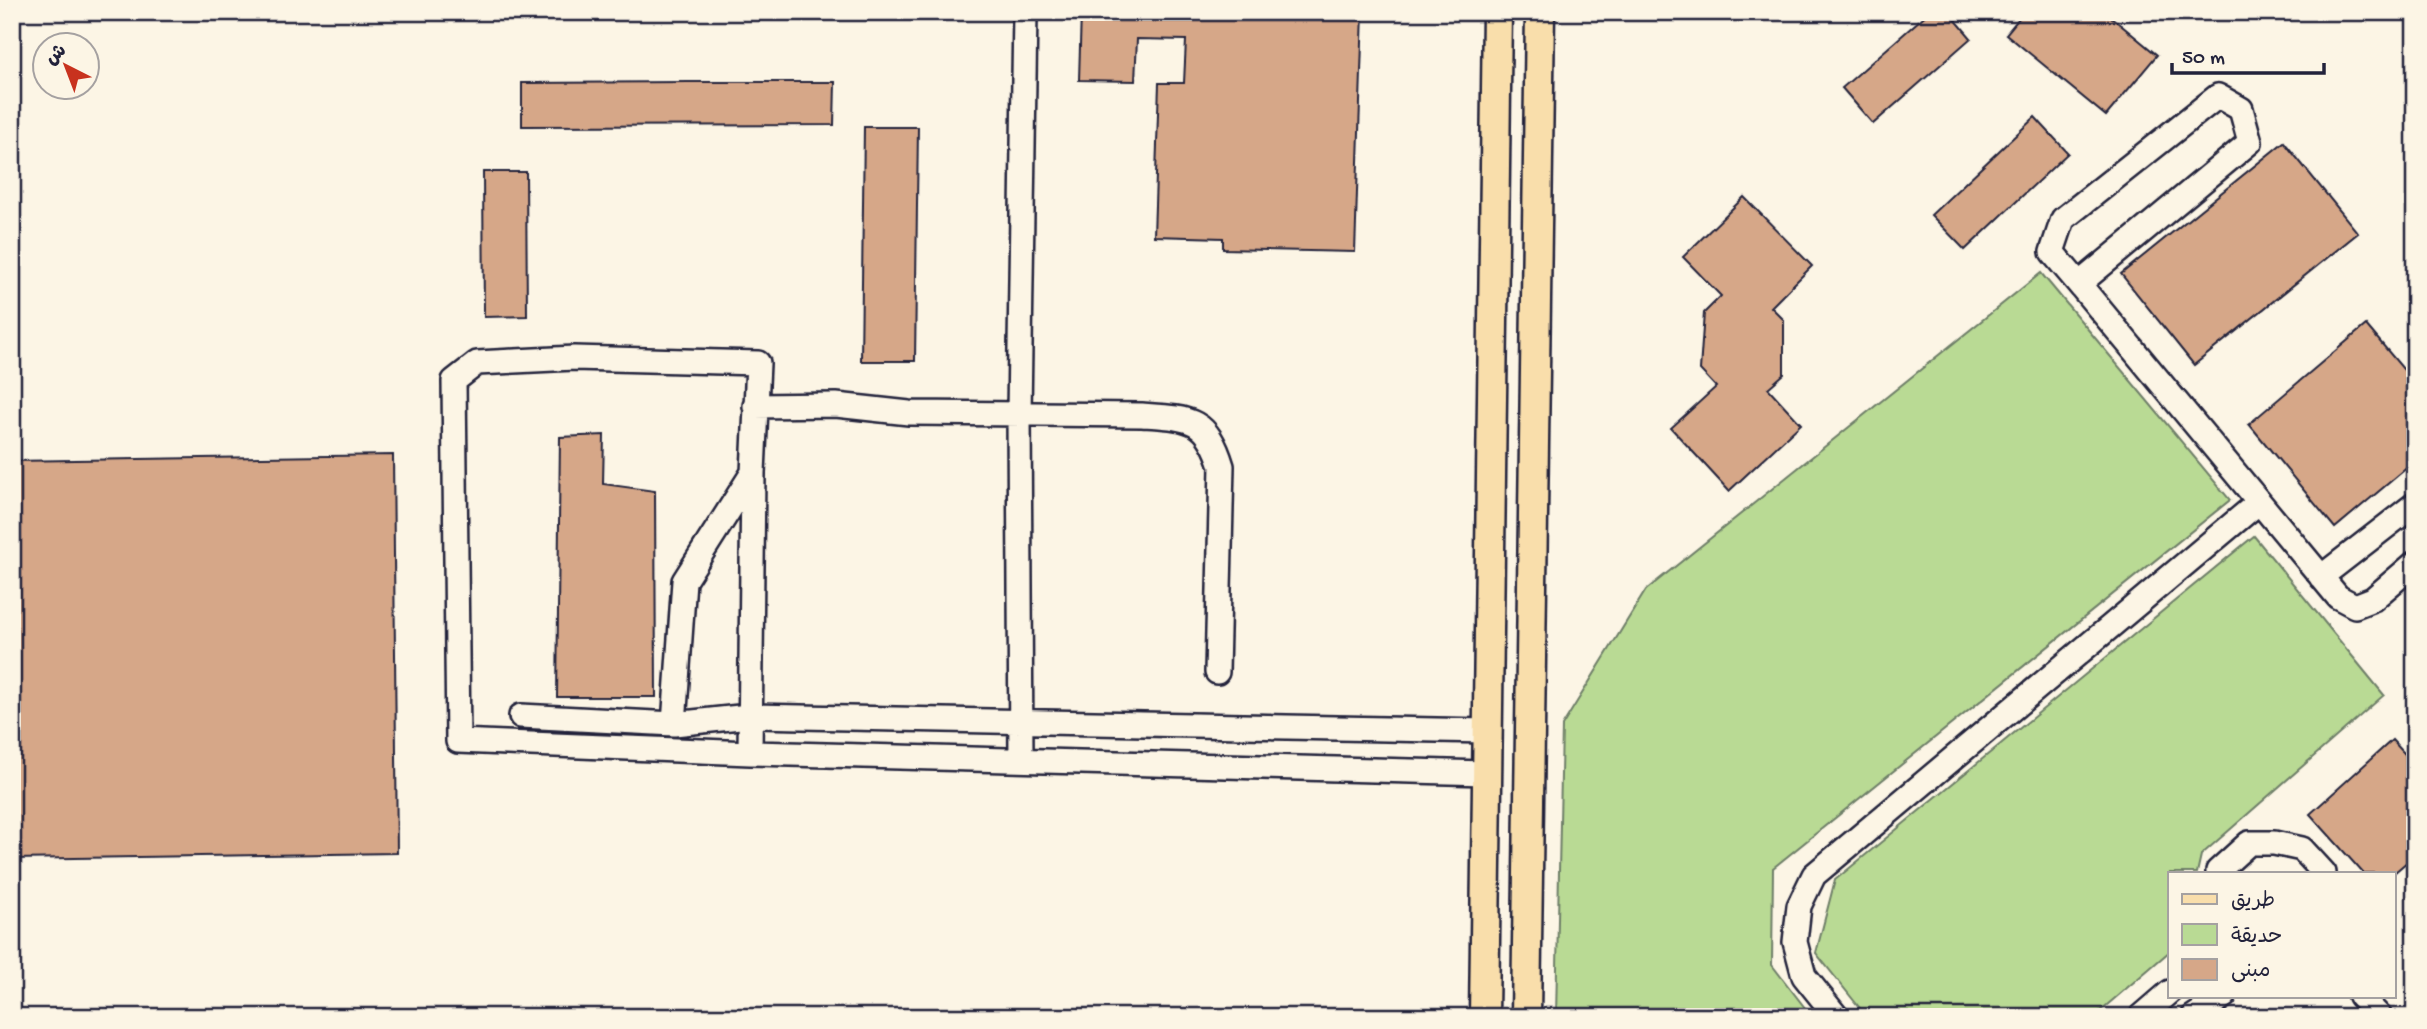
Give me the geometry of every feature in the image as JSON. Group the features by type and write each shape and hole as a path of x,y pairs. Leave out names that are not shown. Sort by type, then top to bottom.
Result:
{"main road":[{"path":"1484,1017 1497,12"},
{"path":"1526,1017 1540,12"}],"street":[{"path":"1021,760 1019,414 1025,12"},
{"path":"2079,284 2250,142 2241,109 2218,96 2063,219 2052,252 2338,597 2355,606 2373,599 2415,563"},
{"path":"750,753 753,473 758,363 574,358 477,363 454,381 458,741 750,753 1486,773"},
{"path":"755,406 836,405 909,413 1179,417 1201,427 1215,443 1222,466 1217,672"},
{"path":"674,724 684,581 753,473"},
{"path":"1837,1017 1804,976 1795,942 1799,906 1814,875 2259,502"},
{"path":"2321,577 2415,504"},
{"path":"521,716 674,724 749,716 1487,731"},
{"path":"2218,872 2249,844 2274,843 2302,849 2323,872"},
{"path":"2141,1017 2168,994"},
{"path":"2193,1017 2221,998"},
{"path":"2362,998 2380,1017"}],"green space":[{"path":"2041,273 2230,500 1773,868 1772,965 1812,1017 1556,1017 1562,726 1646,590"},
{"path":"2254,536 2384,695 2201,855 2197,872 2168,872 2168,953 2093,1017 1867,1017 1816,953 1835,880"},
{"path":"2264,1010 2335,1013 2339,1017 2256,1017"}],"building":[{"path":"1081,12 1363,12 1355,252 1223,249 1223,238 1154,236 1159,83 1184,83 1186,40 1137,39 1135,81 1079,80"},
{"path":"1929,12 1949,12 1971,38 1873,124 1842,88"},
{"path":"2024,12 2105,12 2157,55 2106,116 2006,34"},
{"path":"835,82 834,125 522,126 522,83"},
{"path":"2035,117 2068,153 1965,250 1931,215"},
{"path":"864,127 918,127 915,361 861,361"},
{"path":"2284,142 2358,233 2194,365 2121,274"},
{"path":"483,172 526,172 527,316 484,317"},
{"path":"1744,197 1812,266 1771,307 1784,320 1784,374 1768,388 1801,424 1729,491 1671,428 1716,387 1700,370 1704,313 1721,296 1683,257"},
{"path":"2366,325 2415,383 2415,461 2335,528 2249,424"},
{"path":"604,435 603,484 655,491 656,697 557,697 560,437"},
{"path":"393,455 397,853 12,859 12,461"},
{"path":"2392,740 2415,765 2415,855 2395,872 2362,872 2310,814"}]}
